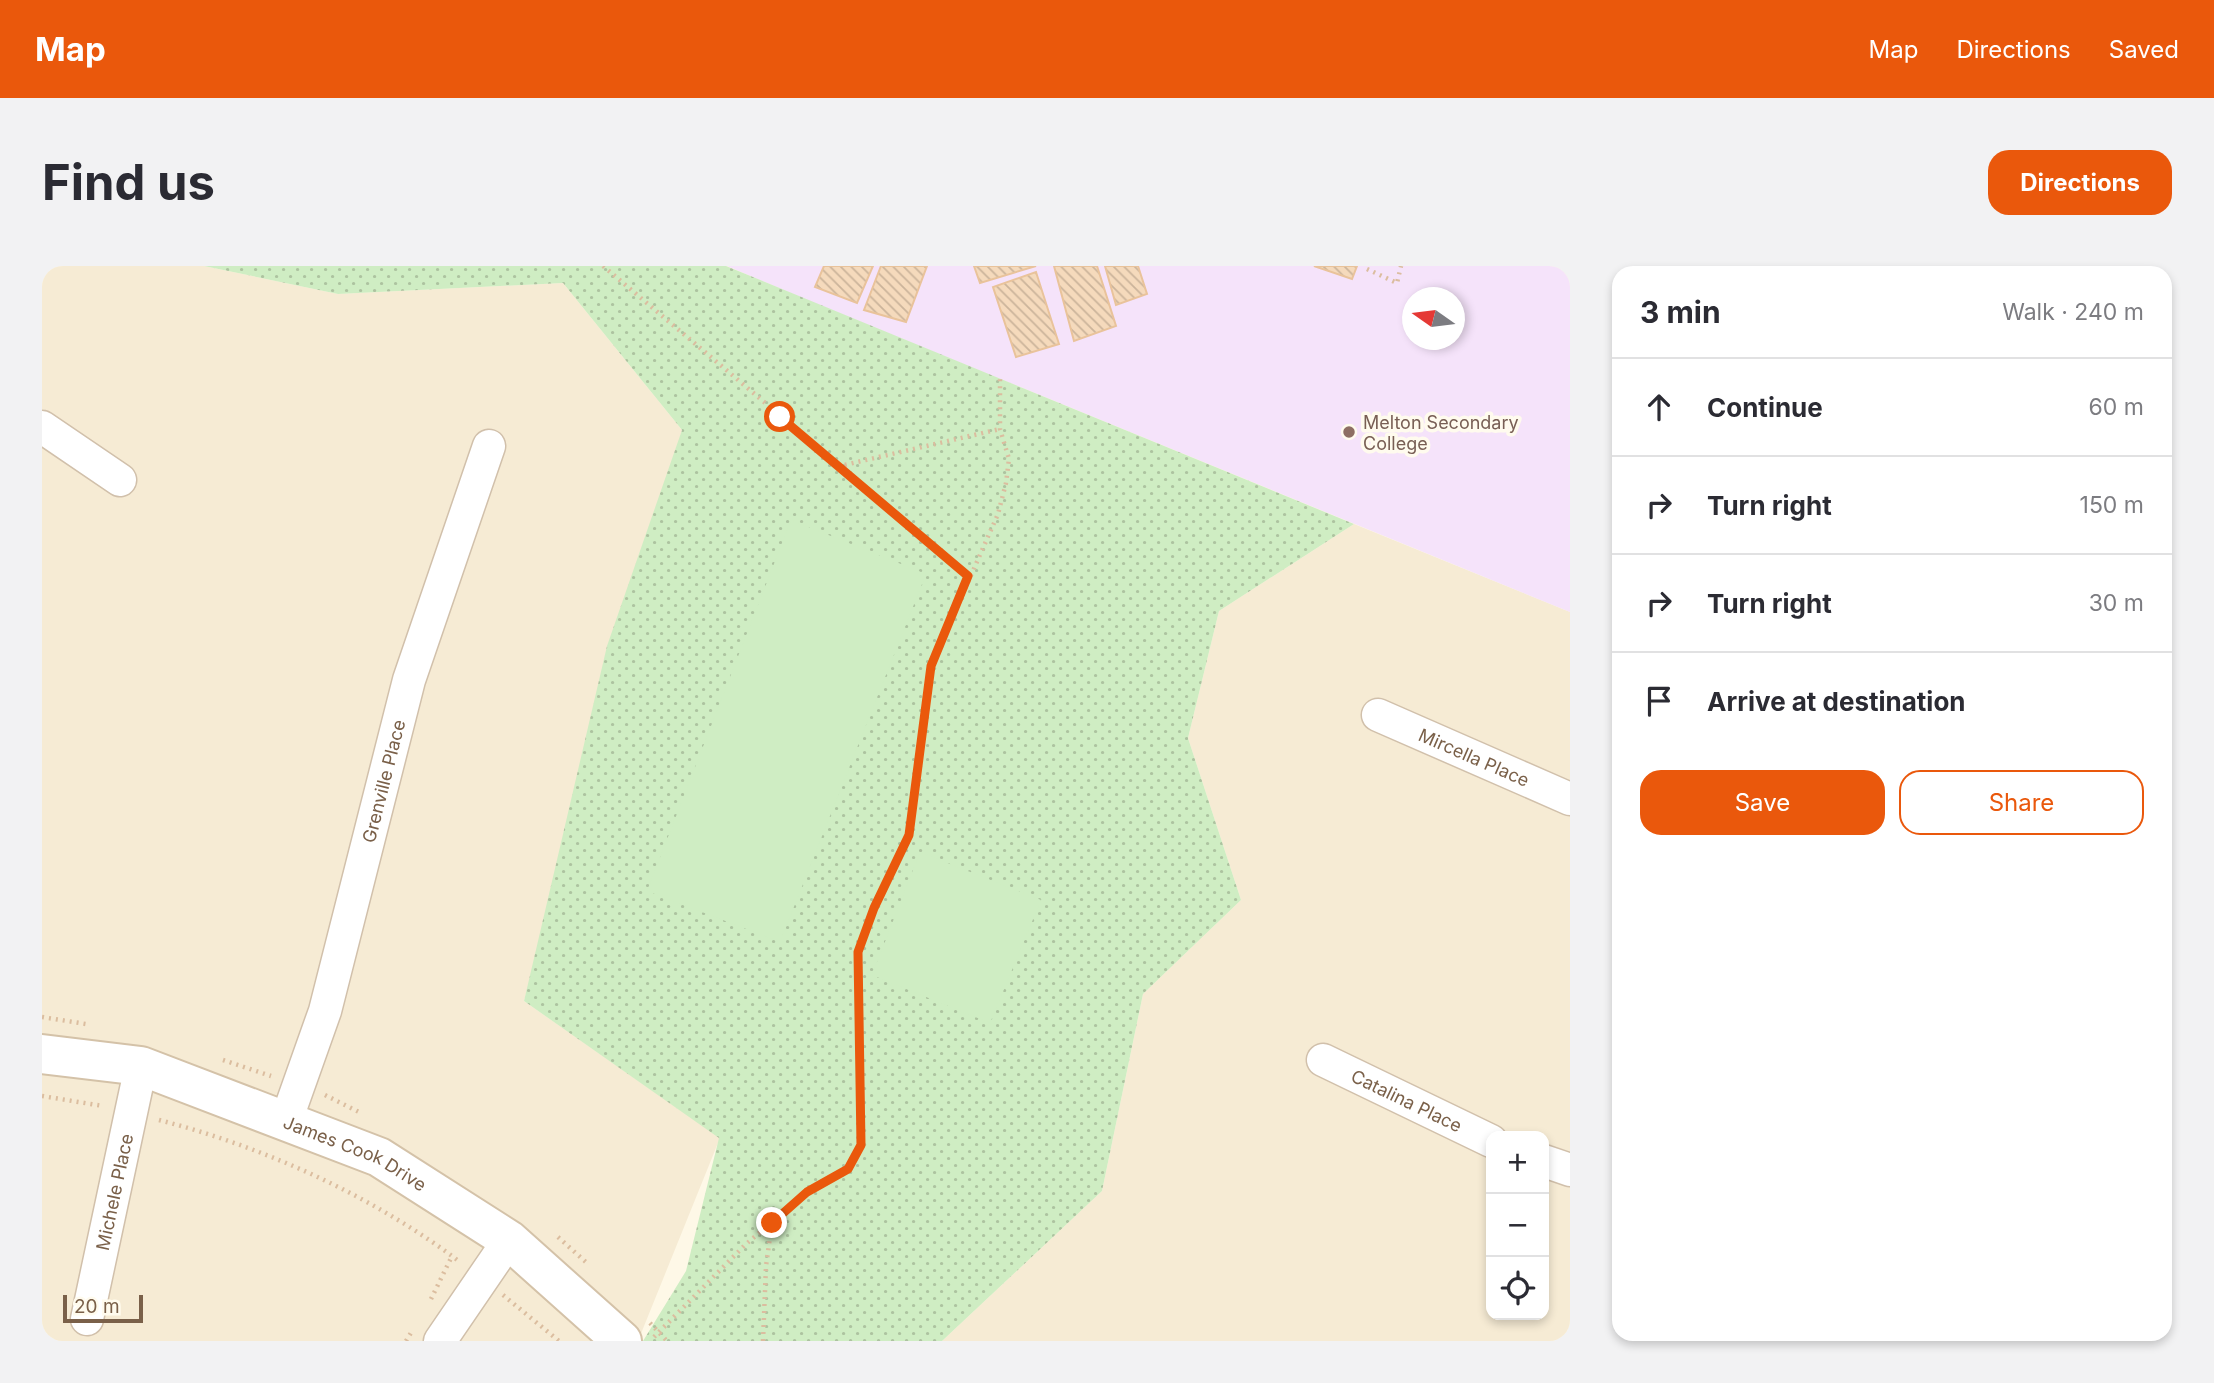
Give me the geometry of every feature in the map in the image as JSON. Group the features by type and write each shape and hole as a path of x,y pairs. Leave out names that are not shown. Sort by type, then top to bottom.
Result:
{"street":[{"path":"42,427 120,480"},
{"name":"Grenville Place","path":"286,1121 325,1011 409,680 489,446"},
{"name":"Mircella Place","path":"1378,715 1570,799"},
{"name":"James Cook Drive","path":"42,1054 141,1066 379,1157 509,1240 622,1341"},
{"name":"Catalina Place","path":"1323,1060 1486,1139"},
{"name":"Michele Place","path":"87,1319 141,1066"},
{"path":"1549,1163 1570,1170"},
{"path":"440,1341 509,1240"}],"path":[{"path":"603,266 968,576"},
{"path":"1367,269 1397,283 1401,266"},
{"path":"650,1341 745,1245 807,1192 848,1169 861,1145 858,952 874,908 909,835 931,666 968,576 998,514 1006,483 1009,459 1000,429 1000,379"},
{"path":"840,466 1000,429"},
{"path":"42,1096 88,1102 131,1113 292,1164 370,1205 452,1256 559,1341"},
{"path":"763,1341 766,1266 772,1223"}],"shaded area":[{"path":"42,266 204,266 338,294 563,283 682,430 524,1001 720,1138 638,1341 42,1341"},
{"name":"Melton Secondary College","path":"727,266 1570,266 1570,612 805,299"},
{"path":"1354,524 1570,612 1570,1341 942,1341 1102,1191 1143,994 1241,900 1188,738 1219,611"}],"green space":[{"path":"204,266 726,266 1354,524 1219,611 1188,738 1241,900 1143,994 1102,1191 942,1341 643,1341 686,1271 719,1138 524,1001 607,646 682,430 563,283 338,294"},
{"path":"791,520 926,574 780,942 647,891"},
{"path":"920,852 1041,900 990,1023 872,975"}],"building":[{"path":"824,266 873,266 857,303 815,287"},
{"path":"881,266 927,266 906,322 864,310"},
{"path":"974,266 1036,266 980,283"},
{"path":"1054,266 1097,266 1116,326 1074,341"},
{"path":"1105,266 1138,266 1147,294 1116,305"},
{"path":"1314,266 1357,266 1352,279"},
{"path":"1036,272 1059,344 1016,357 993,287"}],"place":[{"name":"Melton Secondary College","path":"1349,432"}],"route":[{"path":"772,1223 807,1192 848,1169 861,1145 858,952 874,908 909,835 931,666 968,576 780,417"}]}
